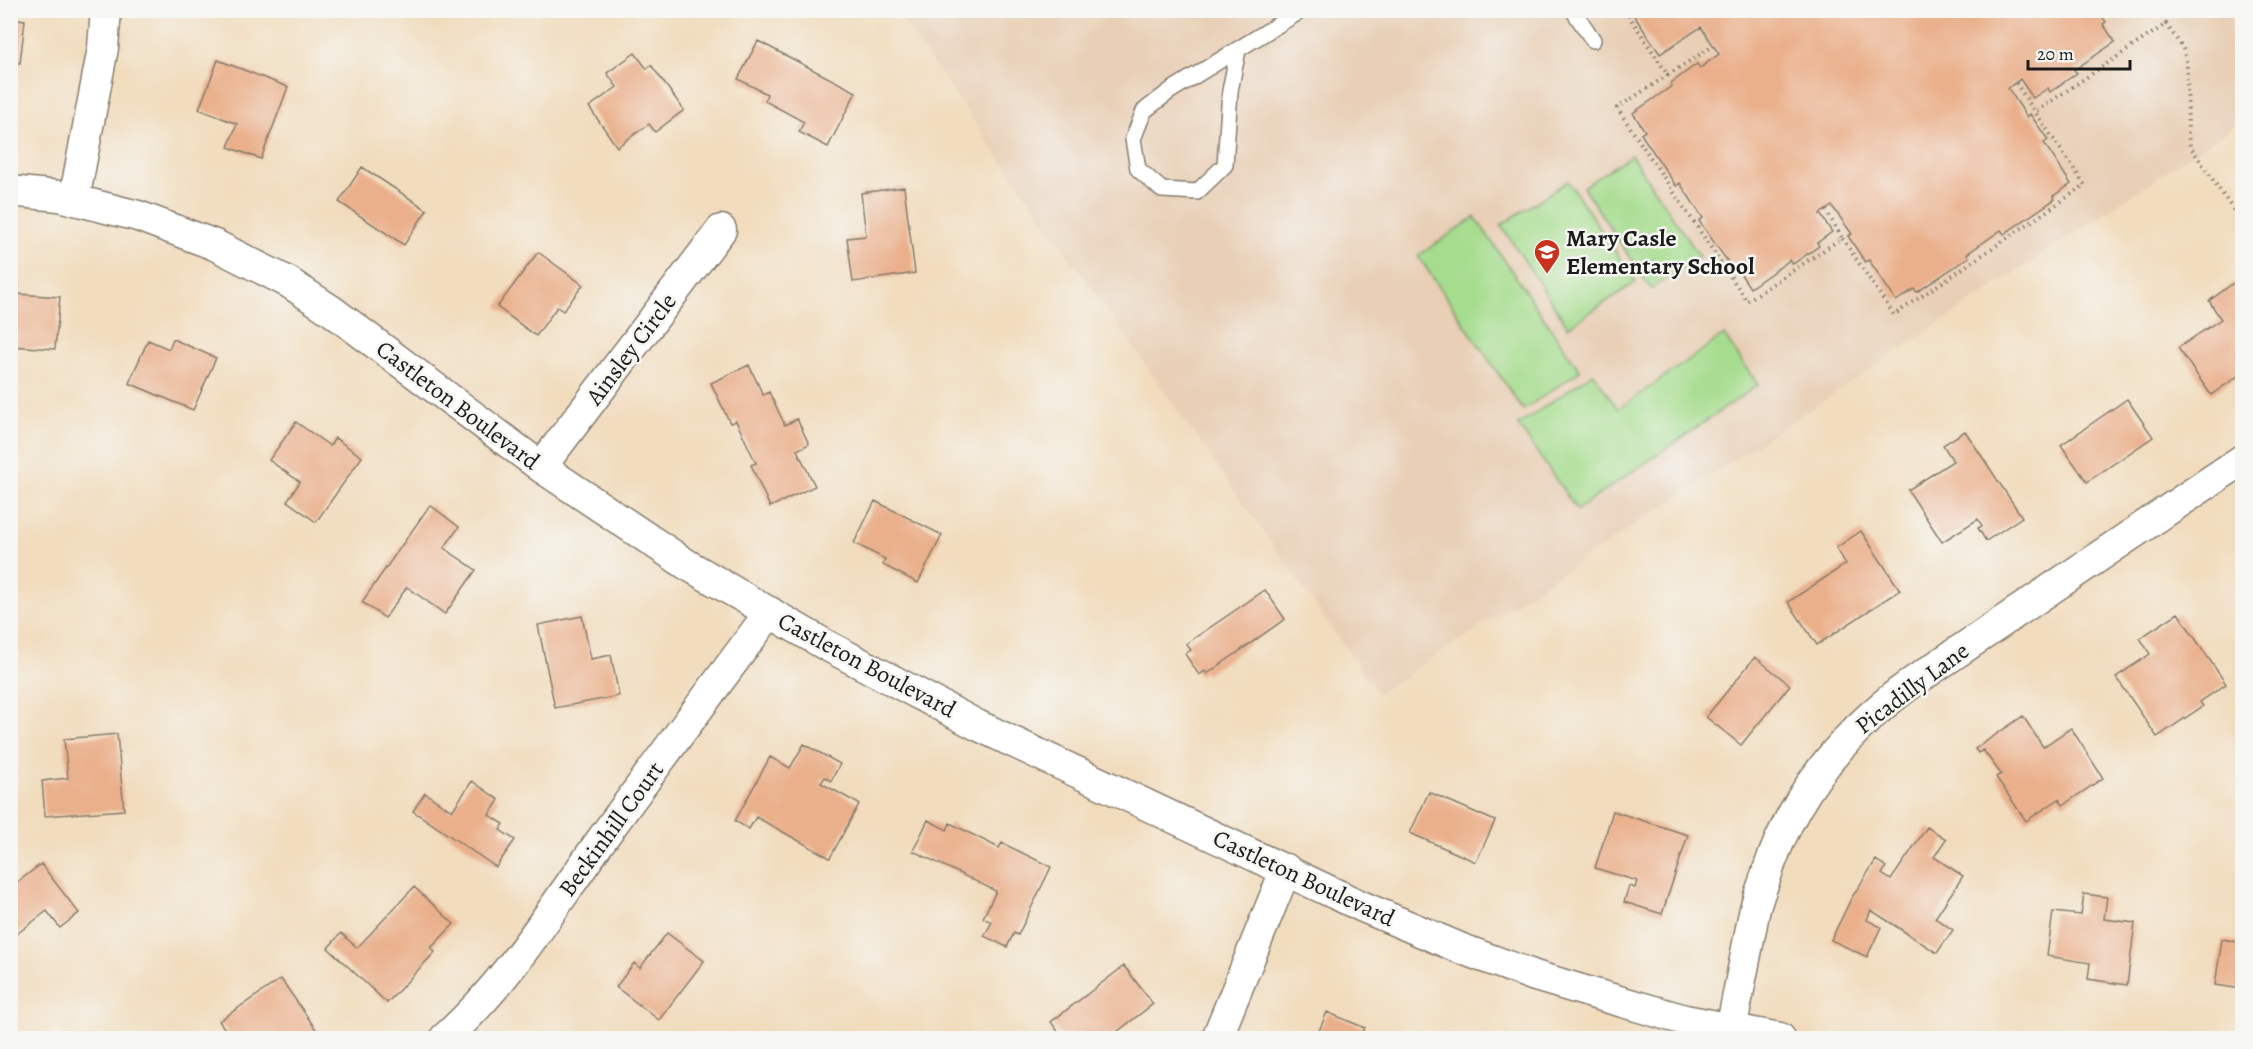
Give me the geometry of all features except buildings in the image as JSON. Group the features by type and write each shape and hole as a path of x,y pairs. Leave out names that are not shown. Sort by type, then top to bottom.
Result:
{"street":[{"path":"74,200 103,48 106,10"},
{"name":"Castleton Boulevard","path":"10,191 58,196 123,211 185,232 245,258 288,282 332,311 541,467 686,564 814,639 977,725 1404,925 1535,976 1685,1020 1780,1038"},
{"name":"Ainsley Circle","path":"541,467 721,230"},
{"name":"Picadilly Lane","path":"1731,1030 1754,912 1772,858 1786,824 1802,796 1841,745 1874,712 1913,682 2242,460"},
{"name":"Beckinhill Court","path":"445,1038 481,1003 518,959 601,840 770,612"},
{"path":"1217,1038 1286,869"}],"lane":[{"path":"1238,50 1230,91 1225,165 1197,192 1162,190 1138,168 1133,139 1144,111 1170,91 1302,10"},
{"path":"1574,10 1593,40"}],"path":[{"path":"1625,10 1668,75"},
{"path":"2157,10 2183,48 2187,64 2190,146 2242,223"},
{"path":"2036,112 2166,24"},
{"path":"1713,46 1617,108 1747,301 1842,238"},
{"path":"1826,210 1894,315 2085,185 2016,82"}],"shaded area":[{"name":"Mary Casle Elementary School","path":"896,11 2242,11 2242,121 1378,694"}],"green space":[{"path":"1631,155 1699,256 1651,289 1583,187"},
{"path":"1568,181 1636,282 1568,327 1501,225"},
{"path":"1475,217 1580,371 1523,410 1418,256"},
{"path":"1724,335 1758,385 1577,510 1518,425 1593,373 1618,409"}],"place":[{"name":"Mary Casle Elementary School","path":"1547,275"}]}
